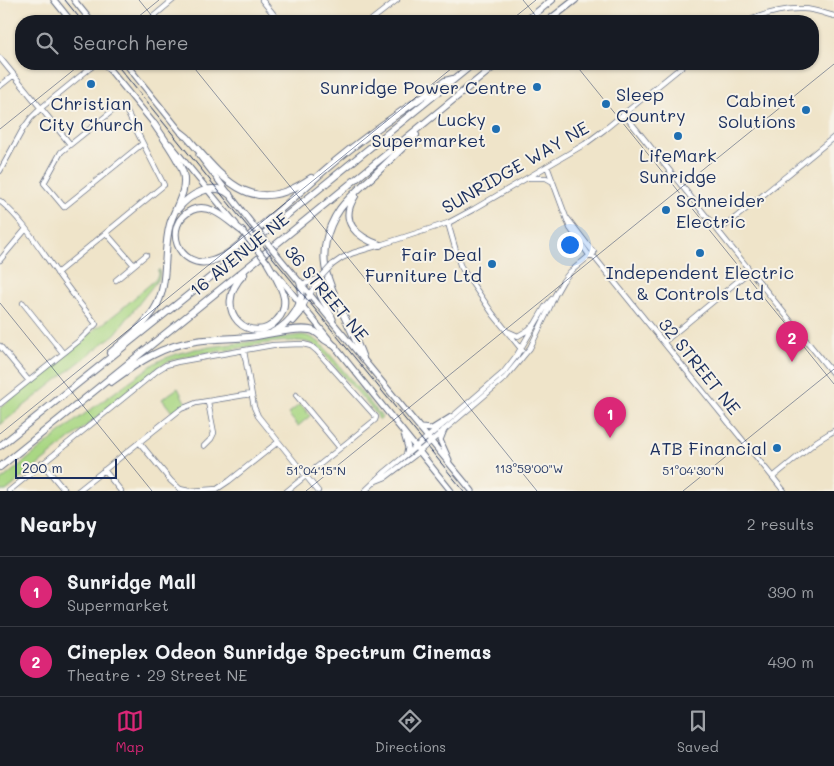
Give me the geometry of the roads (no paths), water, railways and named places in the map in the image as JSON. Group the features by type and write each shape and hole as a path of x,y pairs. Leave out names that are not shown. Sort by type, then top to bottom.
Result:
{"highway":[{"path":"533,15 552,0"},
{"path":"556,15 575,0"},
{"name":"16 AVENUE NE","path":"0,446 218,272 465,70"},
{"name":"16 AVENUE NE","path":"0,467 490,70"},
{"path":"242,231 216,212 198,208 182,218 178,225 176,239 181,252 193,261 207,262 222,257 232,251 354,146 439,85 454,79"},
{"path":"363,358 356,338 327,276 324,260 327,236 333,220 344,204 417,134 454,102 458,96"},
{"path":"82,380 87,371 139,327 154,310 161,293 168,236 185,183 180,164 154,124"},
{"path":"182,133 219,173 237,188 248,193 267,195 281,193 301,185 327,168"},
{"path":"361,187 350,206 348,215 350,223 354,231 360,236 380,245"},
{"path":"172,219 176,211 186,200 194,195 218,189 229,194"},
{"path":"267,262 282,294 283,310 279,318 267,327 258,329 248,328 240,323 232,312 231,294 242,276 269,250"},
{"path":"273,334 289,324 300,313 301,283"},
{"path":"264,335 277,330 287,322 301,304"},
{"path":"77,405 138,364 168,348 195,341 273,334 300,329 310,330 335,346"}],"main road":[{"path":"54,0 66,15"},
{"path":"74,0 86,15"},
{"name":"36 STREET NE","path":"110,70 451,491"},
{"name":"36 STREET NE","path":"131,70 252,224 472,491"},
{"path":"301,283 311,282 320,278"},
{"path":"320,278 320,295 330,311 334,322"},
{"path":"420,428 432,429 451,417"},
{"path":"444,430 440,440 452,467"},
{"path":"403,431 408,448 407,454"}],"street":[{"path":"155,15 174,0"},
{"path":"262,0 275,15"},
{"path":"378,15 397,0"},
{"path":"765,15 789,9 804,8 834,16"},
{"path":"0,58 70,144"},
{"path":"0,171 31,118 87,70"},
{"name":"SUNRIDGE WAY NE","path":"301,304 320,278 332,265 342,258 448,223 474,209 585,144 678,70"},
{"path":"0,86 14,75"},
{"path":"57,273 164,185 126,110 122,106 116,108 60,152 44,183 64,207 142,144"},
{"path":"624,114 834,375"},
{"path":"719,231 834,137"},
{"name":"32 STREET NE","path":"547,166 566,216 593,255 784,491"},
{"path":"528,178 546,178 553,183"},
{"path":"0,201 26,229 96,324 80,340 0,404"},
{"path":"448,223 460,265 506,330 526,354"},
{"path":"0,260 26,229"},
{"path":"106,233 134,265"},
{"path":"116,280 146,255"},
{"path":"430,439 451,417 503,373 513,361 545,307 570,272 593,255"},
{"path":"664,342 750,271"},
{"path":"376,481 386,477 423,444 444,430 500,383 513,370 526,354 555,295"},
{"path":"23,303 63,353"},
{"path":"506,330 518,336 536,322"},
{"path":"9,491 166,365 273,345 303,344 311,346 317,351 376,417 375,420 287,491"},
{"path":"0,346 29,381"},
{"path":"244,351 251,394 258,416 318,491"},
{"path":"78,491 181,409 196,403 251,394"},
{"path":"296,395 340,448"},
{"path":"204,446 213,436 214,432 208,402"},
{"path":"773,477 817,441 834,432"},
{"path":"139,442 171,481 180,489 188,491 217,489 229,482 278,442"},
{"path":"364,491 384,472 407,454 417,449"},
{"path":"42,463 66,491"},
{"path":"104,470 121,491"}],"tram line":[{"path":"65,0 77,15"},
{"path":"121,70 464,491"}],"place":[{"name":"Christian City Church","path":"91,84"},
{"name":"Sunridge Power Centre","path":"537,87"},
{"name":"Sleep Country","path":"606,104"},
{"name":"Cabinet Solutions","path":"806,110"},
{"name":"Lucky Supermarket","path":"496,129"},
{"name":"LifeMark Sunridge","path":"678,136"},
{"name":"Schneider Electric","path":"666,210"},
{"name":"Independent Electric & Controls Ltd","path":"700,253"},
{"name":"Fair Deal Furniture Ltd","path":"492,264"},
{"name":"Cineplex Odeon Sunridge Spectrum Cinemas","path":"792,362"},
{"name":"Sunridge Mall","path":"610,438"},
{"name":"ATB Financial","path":"777,448"}]}
